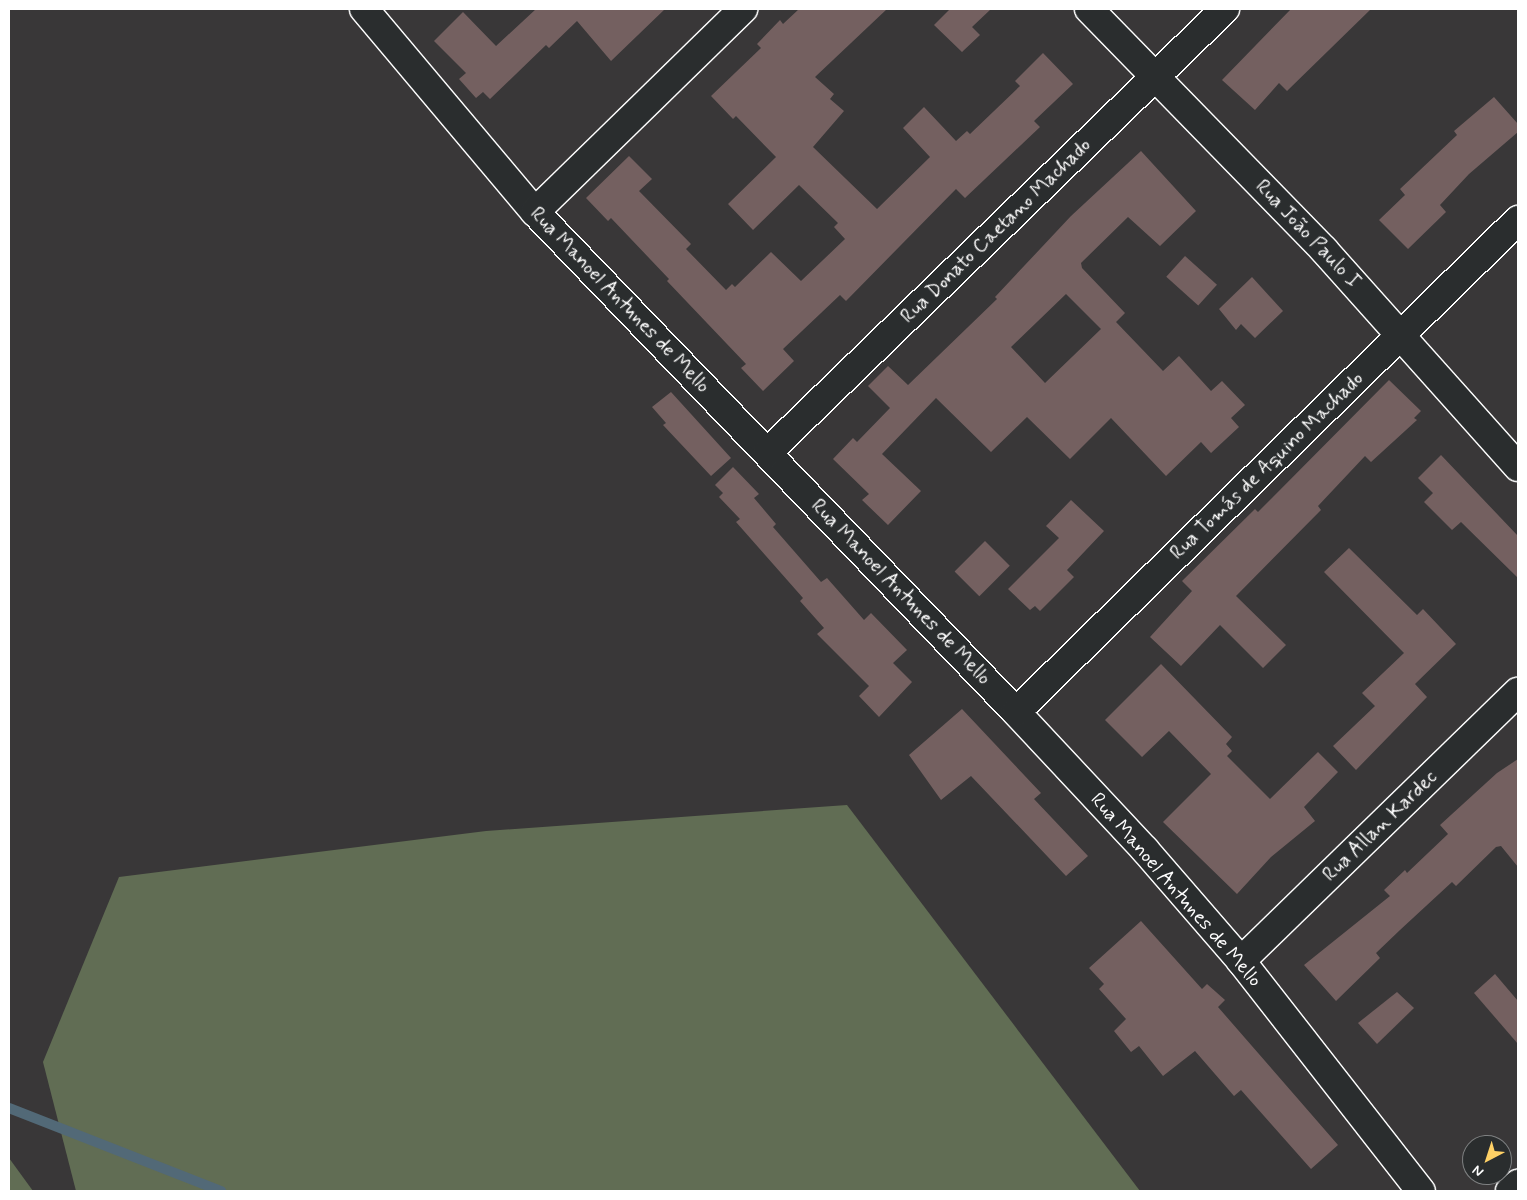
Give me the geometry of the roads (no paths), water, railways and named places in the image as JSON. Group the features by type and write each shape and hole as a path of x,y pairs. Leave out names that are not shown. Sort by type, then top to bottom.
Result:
{"street":[{"name":"Rua Manoel Antunes de Mello","path":"364,9 535,212 1016,712 1145,850 1241,961 1421,1191"},
{"path":"535,212 743,9"},
{"name":"Rua João Paulo I","path":"1090,9 1402,334 1518,467"},
{"name":"Rua Donato Caetano Machado","path":"767,453 1225,9"},
{"name":"Rua Tomás de Aquino Machado","path":"1016,712 1518,220"},
{"name":"Rua Allan Kardec","path":"1241,961 1518,692"},
{"path":"1510,1191 1518,1184"}],"waterway":[{"path":"9,1108 221,1191"}]}
